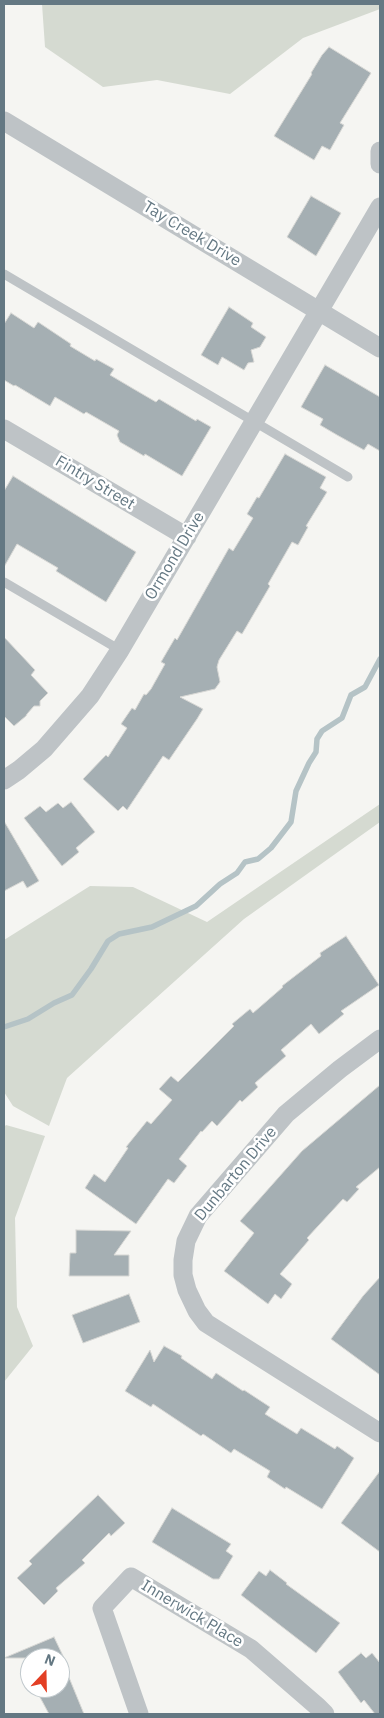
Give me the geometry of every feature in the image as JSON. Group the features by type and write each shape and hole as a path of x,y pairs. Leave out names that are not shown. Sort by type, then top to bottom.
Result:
{"street":[{"name":"Tay Creek Drive","path":"4,121 380,348"},
{"path":"380,151 380,164"},
{"name":"Ormond Drive","path":"4,780 44,749 66,726 90,696 120,650 380,207"},
{"name":"Fintry Street","path":"4,429 187,537"},
{"name":"Dunbarton Drive","path":"380,1039 286,1114 198,1216 186,1241 183,1275 187,1290 197,1311 206,1323 380,1433"},
{"name":"Innerwick Place","path":"140,1714 102,1608 131,1577 251,1649 318,1706 324,1714"}],"lane":[{"path":"4,274 348,477"},
{"path":"4,582 120,650"}],"shaded area":[{"path":"42,4 380,4 380,9 303,38 230,94 157,80 103,87 45,47"},
{"path":"380,804 380,822 244,919 67,1078 49,1126 13,1106 4,1092 4,940 90,886 133,887 207,922"},
{"path":"6,1125 45,1136 15,1218 17,1307 33,1346 4,1382 4,1127"}],"building":[{"path":"329,47 371,73 340,123 344,125 330,150 322,146 314,160 274,136 322,55"},
{"path":"311,196 341,213 316,256 287,237"},
{"path":"229,307 253,323 251,327 266,337 260,347 251,350 254,362 248,363 244,370 222,357 218,365 201,355"},
{"path":"11,313 34,328 38,322 71,344 70,346 95,361 96,359 114,369 110,375 156,402 159,399 196,421 197,419 211,427 182,476 120,442 117,435 119,431 86,412 84,414 55,397 50,406 4,380 4,324"},
{"path":"325,365 380,397 380,451 368,444 364,450 337,435 320,425 323,419 301,407"},
{"path":"285,454 326,477 320,488 327,492 306,526 308,527 298,545 292,542 268,584 270,586 242,634 237,631 219,660 217,667 220,682 215,689 180,697 203,709 197,719 169,760 163,756 127,810 123,806 118,811 83,779 106,755 108,757 127,728 121,724 132,708 135,710 144,694 146,695 151,689 165,664 161,662 175,638 177,640 229,548 233,551 253,518 247,514 257,497 259,498"},
{"path":"13,476 136,552 106,602 56,571 58,568 17,544 4,567 4,491"},
{"path":"4,637 35,670 31,675 48,693 40,701 40,706 34,706 14,726 4,716"},
{"path":"71,802 95,832 76,848 79,852 62,866 24,818 40,806 46,812 58,803 63,808"},
{"path":"4,821 39,881 27,888 23,881 4,891"},
{"path":"346,936 379,985 341,1011 344,1014 319,1034 311,1024 281,1050 286,1056 255,1083 258,1087 242,1102 240,1100 217,1126 212,1121 201,1131 179,1159 187,1166 174,1183 168,1179 136,1224 85,1188 94,1174 105,1182 128,1148 126,1147 147,1121 151,1124 172,1100 159,1089 171,1076 178,1082 234,1026 232,1024 250,1009 253,1013 282,986 321,956 320,953"},
{"path":"380,1085 380,1167 356,1187 359,1189 347,1202 343,1199 307,1238 309,1240 280,1274 292,1284 281,1299 275,1294 268,1304 224,1271 254,1233 240,1221 302,1151"},
{"path":"76,1230 131,1231 114,1255 129,1255 129,1276 69,1276 70,1253 76,1253"},
{"path":"380,1277 380,1375 331,1339 363,1296"},
{"path":"129,1294 140,1322 83,1343 72,1315"},
{"path":"164,1346 182,1356 181,1358 212,1379 216,1373 270,1407 265,1414 297,1434 301,1428 335,1449 337,1446 354,1458 322,1509 267,1477 270,1471 234,1449 231,1453 203,1434 201,1436 153,1404 151,1407 125,1391 150,1350 154,1362"},
{"path":"380,1471 380,1552 341,1523"},
{"path":"98,1495 125,1523 111,1536 109,1533 82,1560 85,1563 56,1588 58,1591 44,1605 17,1578 32,1564 29,1561"},
{"path":"172,1508 231,1544 226,1551 233,1556 219,1579 213,1579 152,1542"},
{"path":"270,1570 286,1584 340,1623 316,1653 241,1595 259,1571 266,1576"},
{"path":"54,1637 59,1648 28,1648"},
{"path":"20,1651 20,1658 4,1658"},
{"path":"361,1653 366,1658 372,1653 380,1663 380,1714 375,1714 364,1700 361,1703 338,1672"},
{"path":"70,1680 84,1714 49,1714 40,1698 70,1698"}],"waterway":[{"path":"4,1027 28,1019 54,1003 72,995 108,941 119,934 152,927 196,906 220,884 237,873 245,862 258,859 271,848 291,822 296,791 316,752 317,739 322,731 342,718 351,695 365,687 380,659"}]}
